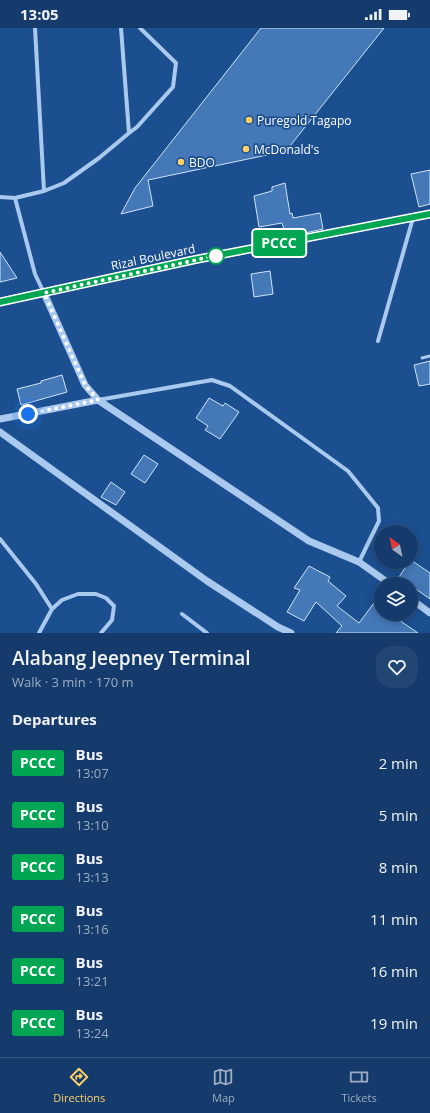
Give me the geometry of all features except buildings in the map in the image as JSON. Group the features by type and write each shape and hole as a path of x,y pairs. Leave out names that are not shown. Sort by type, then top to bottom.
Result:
{"main road":[{"name":"Rizal Boulevard","path":"0,302 193,260 430,214"}],"street":[{"path":"35,28 44,191"},
{"path":"121,28 129,133"},
{"path":"0,197 16,198 44,191 64,183 99,158 137,127 173,87 176,63 140,28"},
{"path":"16,198 35,274 85,385 98,400 310,541 359,562 380,577"},
{"path":"378,341 413,218"},
{"path":"0,419 212,380 230,386 348,472 378,508 379,521 359,562"},
{"path":"0,432 207,581 278,627 291,633"},
{"path":"1,540 36,584 52,609"},
{"path":"39,633 52,609 62,600 78,594 96,594 106,598 114,606 112,620 101,633"},
{"path":"418,604 429,611"},
{"path":"182,614 207,633"}],"lane":[{"path":"422,358 430,356"}],"bus line":[{"name":"PCCC","path":"0,302 193,260 430,214"}],"place":[{"name":"Puregold Tagapo","path":"249,120"},
{"name":"McDonald's","path":"246,149"},
{"name":"BDO","path":"181,162"}],"route":[{"path":"28,414 98,400 85,385 44,293 219,255 216,256"}]}
